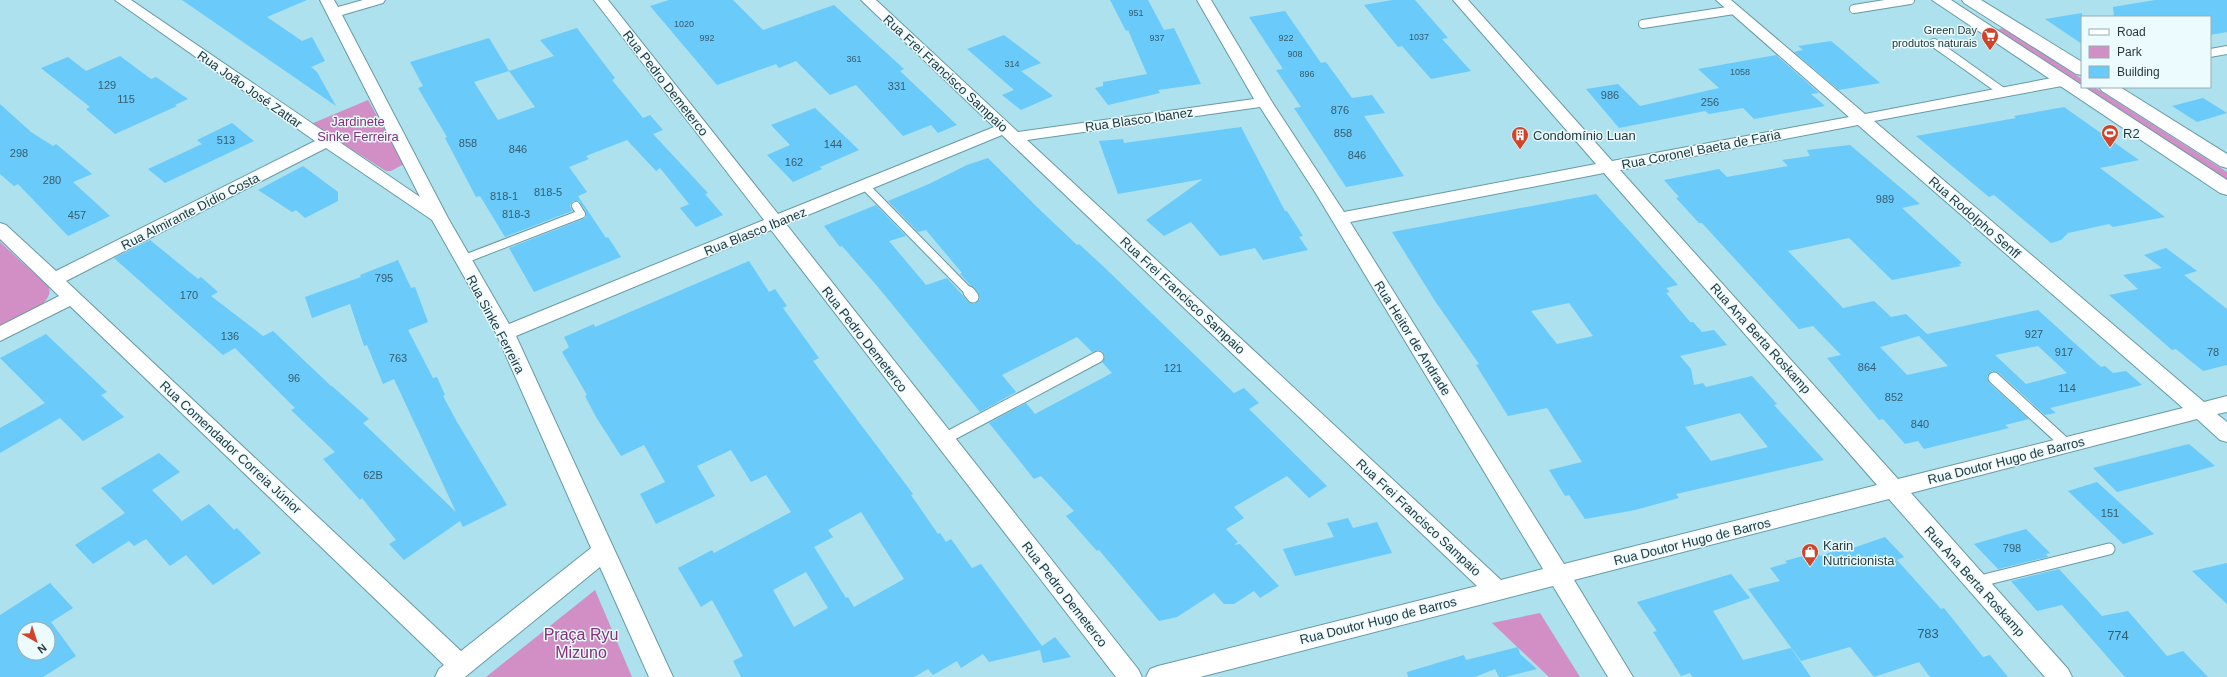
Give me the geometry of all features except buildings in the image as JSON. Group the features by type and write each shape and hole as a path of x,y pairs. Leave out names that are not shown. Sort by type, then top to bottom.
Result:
{"main road":[{"path":"1940,0 2227,189"},
{"path":"1970,0 2081,69"},
{"path":"2110,88 2227,162"}],"street":[{"name":"Rua João José Zattar","path":"122,0 438,218"},
{"path":"330,6 378,0"},
{"name":"Rua Pedro Demeterco","path":"601,0 1130,677"},
{"name":"Rua Frei Francisco Sampaio","path":"868,0 1497,590"},
{"name":"Rua Heitor de Andrade","path":"1204,0 1264,102 1338,218 1621,677"},
{"name":"Rua Ana Berta Roskamp","path":"1460,0 2060,677"},
{"name":"Rua Rodolpho Senff","path":"1729,5 2227,434"},
{"name":"Rua Sinke Ferreira","path":"330,6 438,218 504,333 661,677"},
{"path":"2211,53 2227,50"},
{"name":"Rua Coronel Baeta de Faria","path":"1338,218 2062,81"},
{"name":"Rua Blasco Ibanez","path":"504,333 865,186 1010,133 1264,102"},
{"name":"Rua Almirante Dídio Costa","path":"54,280 326,141"},
{"name":"Rua Comendador Correia Júnior","path":"0,229 72,297 454,672"},
{"path":"0,334 72,297"},
{"name":"Rua Doutor Hugo de Barros","path":"1158,677 2227,404"},
{"path":"454,672 603,552"}],"lane":[{"path":"1854,9 1910,0"},
{"path":"1643,24 1729,5"},
{"path":"1934,43 2003,92"},
{"path":"865,186 973,297"},
{"path":"462,260 581,214 576,206"},
{"path":"944,439 1098,357"},
{"path":"1994,378 2067,445"},
{"path":"1976,582 2109,548"}],"green space":[{"path":"2003,28 2081,78 2081,87 1993,31"},
{"path":"2082,88 2096,88 2227,172 2227,181"},
{"name":"Jardinete Sinke Ferreira","path":"368,100 404,164 391,171 386,171 311,124"},
{"path":"0,242 49,287 49,294 46,300 32,312 0,328"},
{"name":"Praça Ryu Mizuno","path":"595,590 632,677 486,677"},
{"path":"1540,613 1580,677 1549,677 1492,623"}],"place":[{"name":"Green Day produtos naturais","path":"1990,51"},
{"name":"R2","path":"2110,148"},
{"name":"Condomínio Luan","path":"1520,150"},
{"name":"Karin Nutricionista","path":"1810,567"}]}
